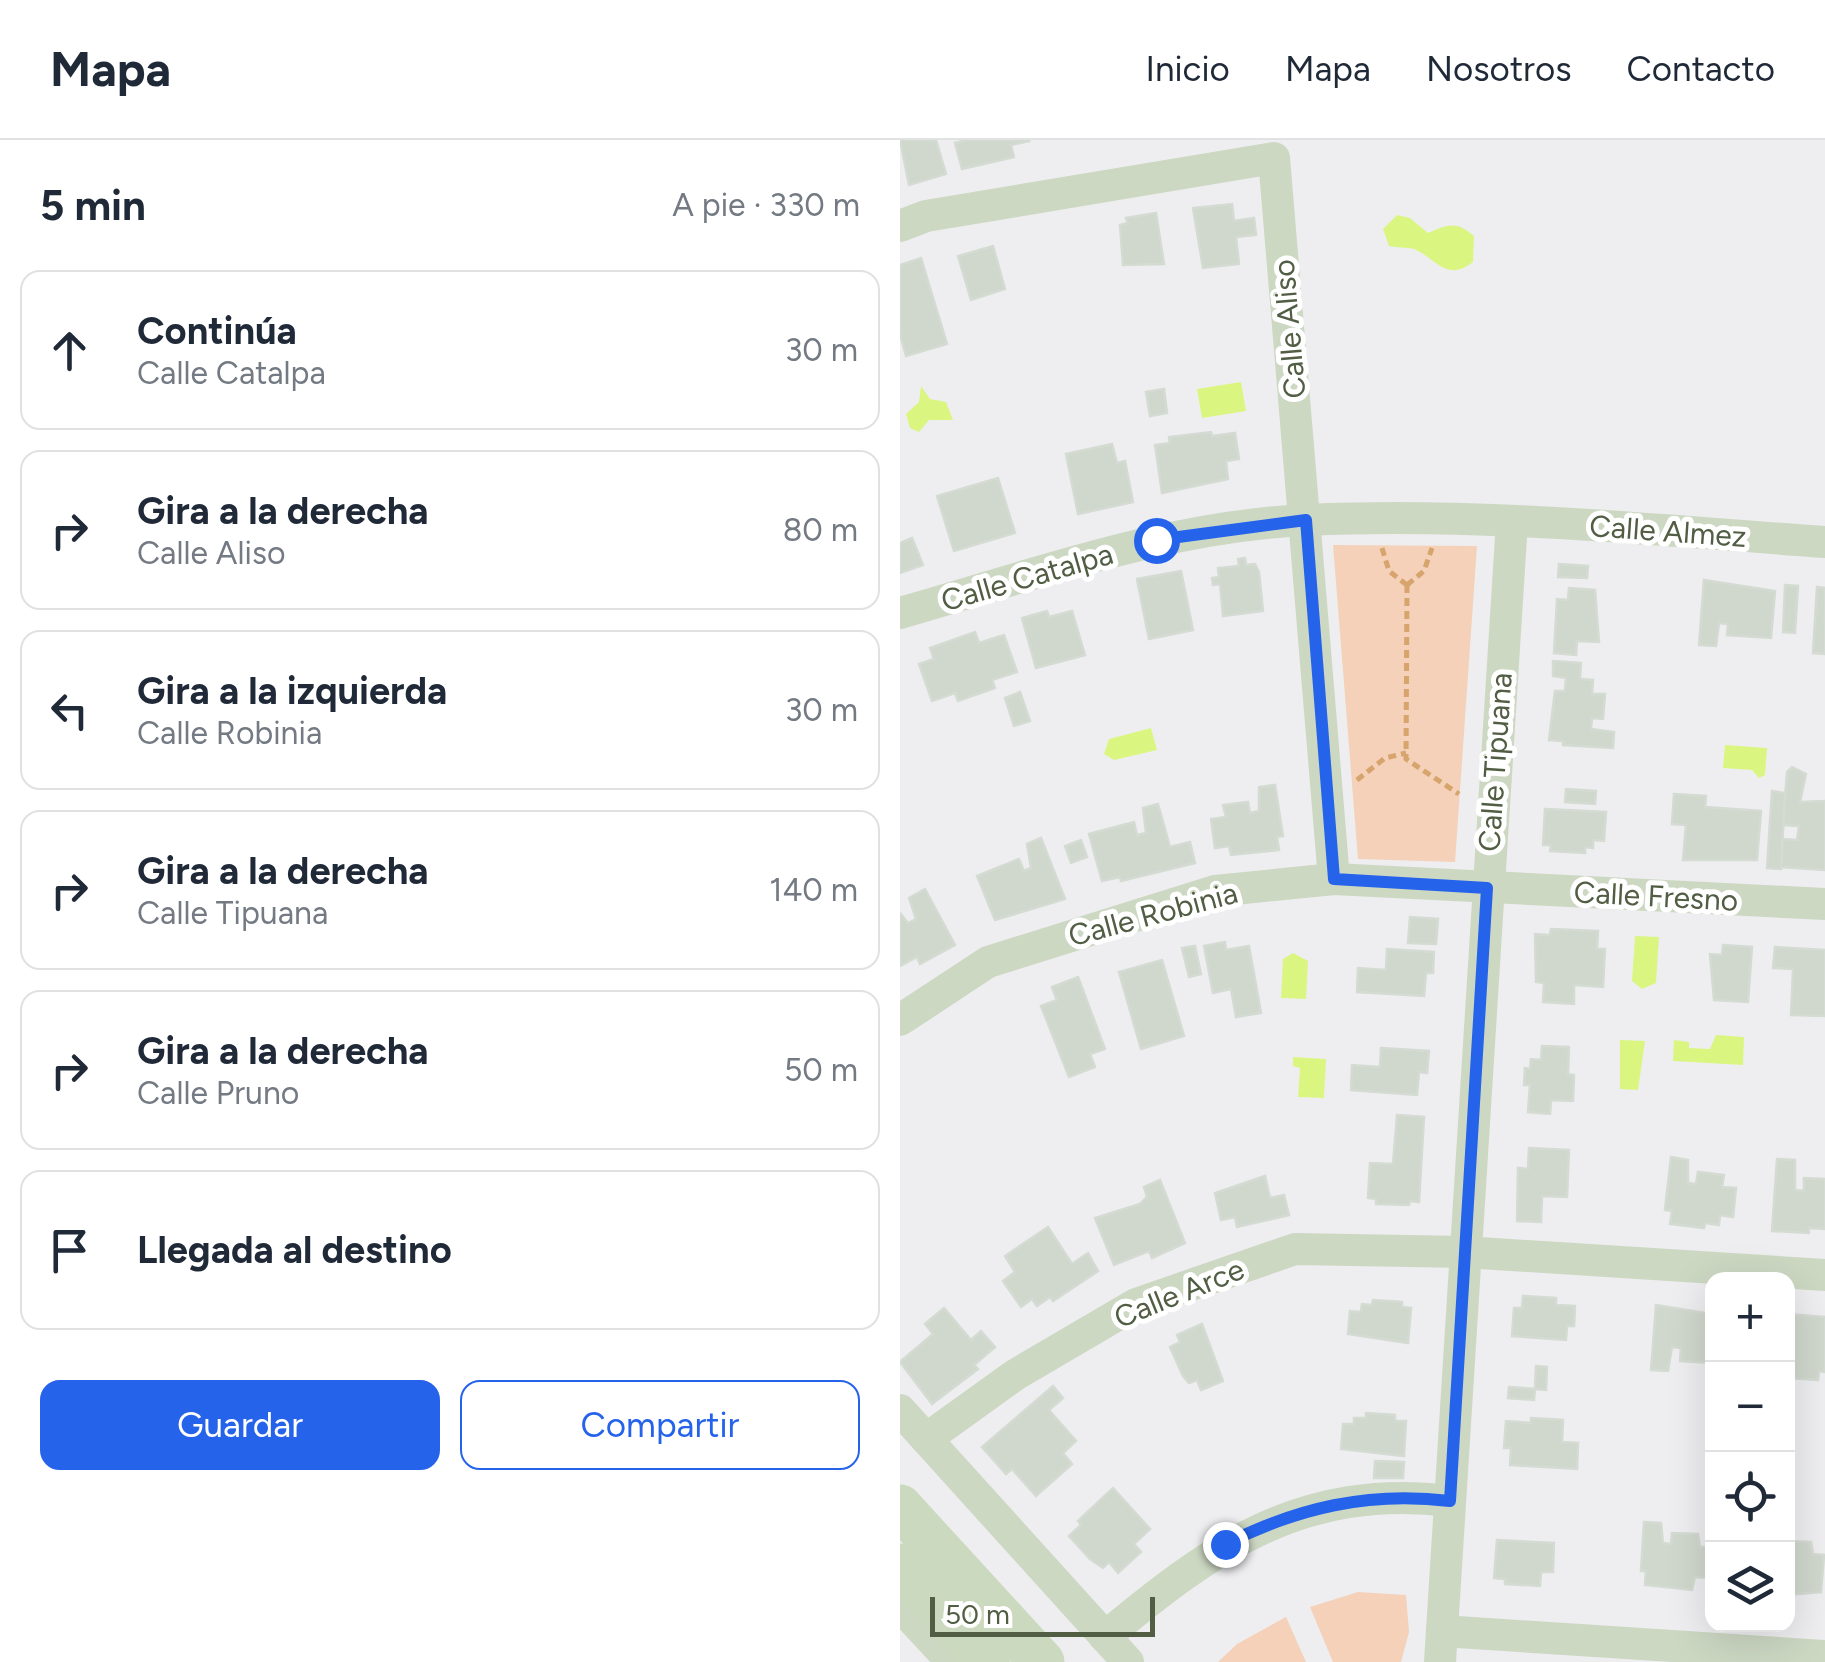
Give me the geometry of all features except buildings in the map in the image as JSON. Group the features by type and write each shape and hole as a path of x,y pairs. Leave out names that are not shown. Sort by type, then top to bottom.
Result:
{"main road":[{"path":"900,1507 1042,1662"},
{"path":"900,1566 988,1662"}],"street":[{"name":"Calle Aliso","path":"900,226 926,216 1274,158 1334,879"},
{"name":"Calle Catalpa","path":"900,614 1156,540 1306,520 1512,521"},
{"name":"Calle Almez","path":"1512,521 1825,542"},
{"name":"Calle Tipuana","path":"1441,1647 1512,521"},
{"name":"Calle Robinia","path":"900,1020 988,962 1214,891 1334,879 1487,888"},
{"name":"Calle Fresno","path":"1487,888 1825,904"},
{"name":"Calle Arce","path":"926,1439 1014,1375 1136,1304 1295,1249 1464,1252 1825,1275"},
{"path":"900,1410 1128,1662"},
{"path":"1105,1637 1211,1554 1277,1519 1344,1501 1404,1496 1450,1501"},
{"path":"900,1606 952,1662"},
{"path":"1441,1647 1825,1656"}],"path":[{"path":"1382,546 1390,570 1407,585 1406,759 1460,794"},
{"path":"1407,585 1424,571 1432,546"},
{"path":"1352,784 1384,758 1406,753"}],"shaded area":[{"path":"1397,215 1410,218 1428,233 1452,225 1468,231 1474,236 1473,262 1464,268 1448,269 1414,249 1389,246 1383,229"},
{"path":"1241,382 1246,411 1202,418 1197,389"},
{"path":"921,386 930,399 946,402 953,420 929,420 919,432 910,428 906,414 919,402"},
{"path":"1333,545 1477,546 1455,862 1358,859"},
{"path":"1151,728 1157,750 1114,760 1104,754 1109,739"},
{"path":"1725,745 1767,748 1765,775 1759,778 1752,770 1723,768"},
{"path":"1635,936 1659,937 1656,983 1642,989 1632,981"},
{"path":"1293,953 1308,961 1306,999 1281,998 1283,959"},
{"path":"1716,1035 1744,1037 1743,1065 1673,1061 1674,1040 1689,1042 1689,1048 1710,1049"},
{"path":"1620,1040 1645,1041 1638,1090 1620,1089"},
{"path":"1293,1057 1326,1059 1324,1098 1298,1097 1300,1068 1293,1066"},
{"path":"1358,1592 1406,1595 1409,1632 1401,1662 1333,1662 1310,1607"},
{"path":"1286,1617 1306,1662 1218,1662 1237,1644"}],"route":[{"path":"1156,540 1306,520 1334,879 1487,888 1450,1501 1404,1496 1344,1501 1277,1519 1225,1544"}]}
